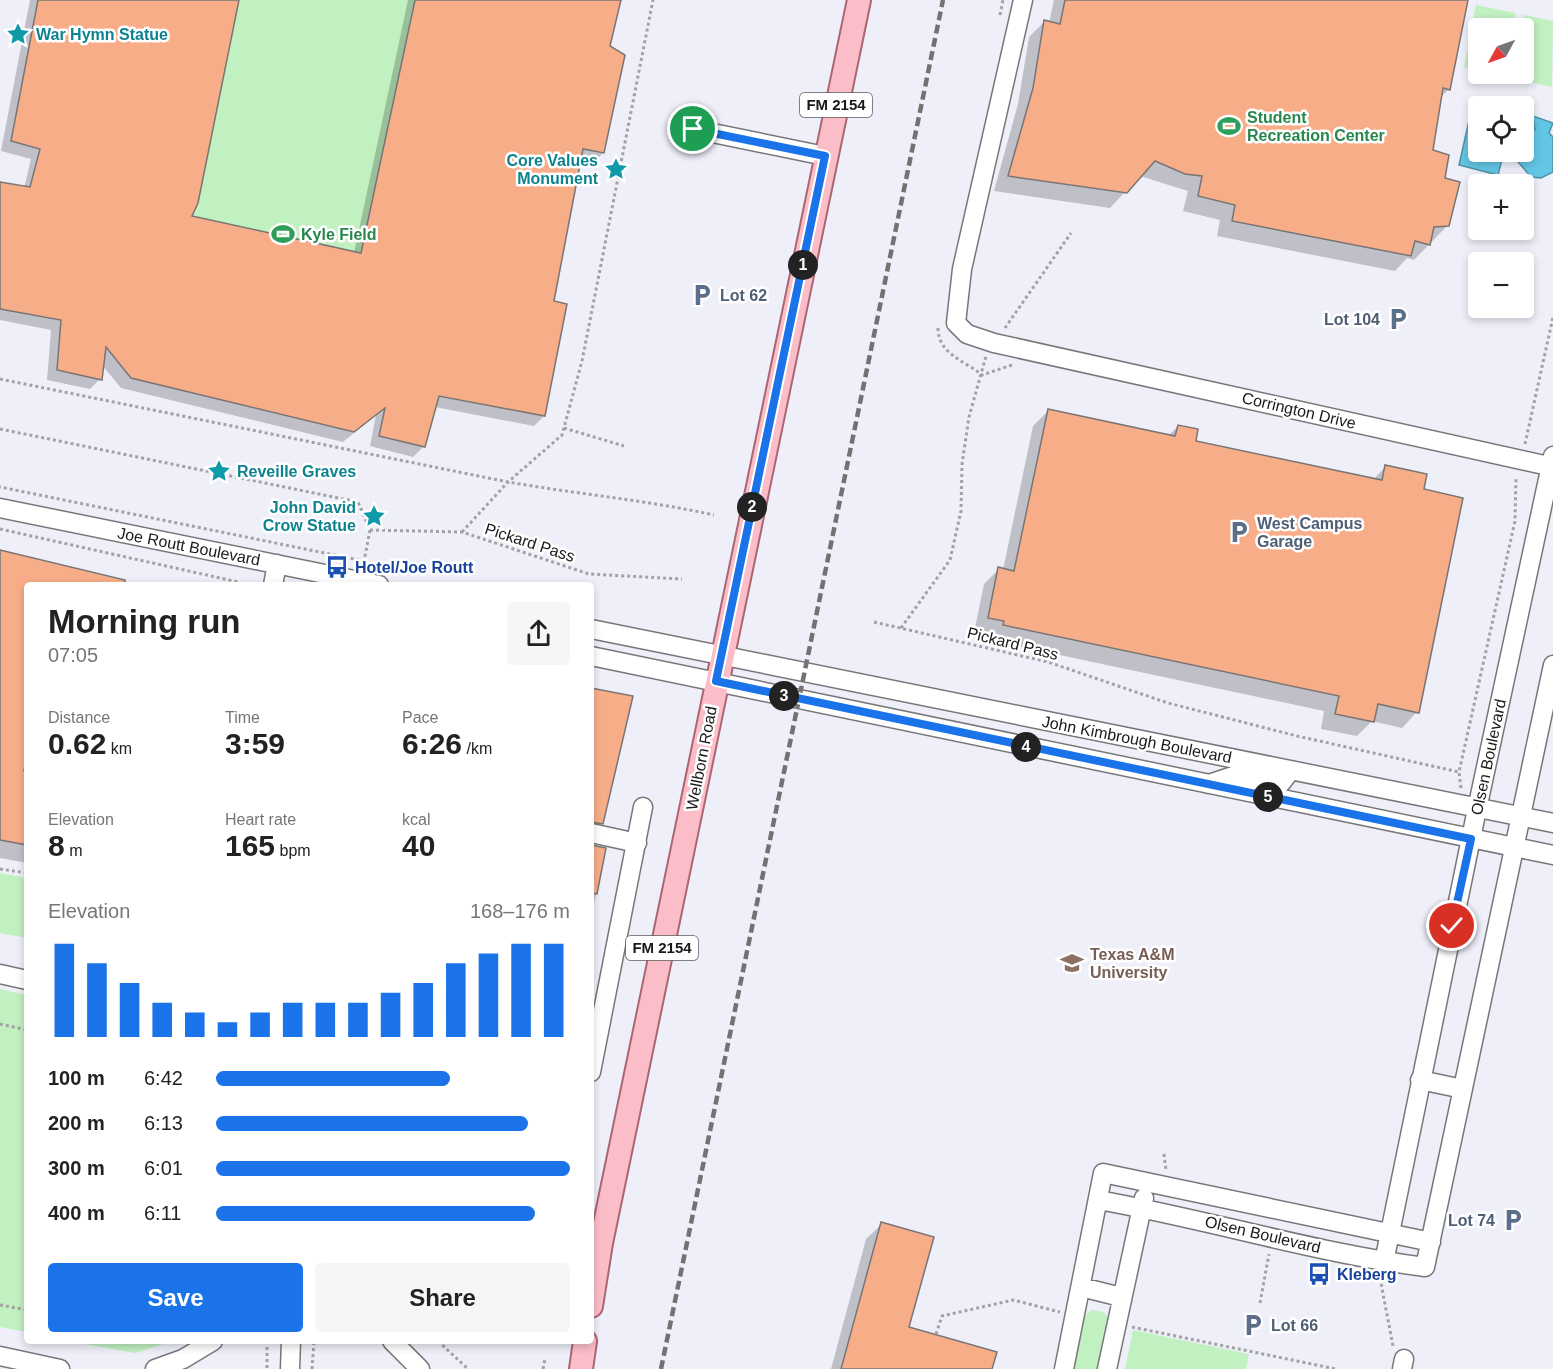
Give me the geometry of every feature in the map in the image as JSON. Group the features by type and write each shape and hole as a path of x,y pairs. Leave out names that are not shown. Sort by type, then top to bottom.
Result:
{"main road":[{"name":"Wellborn Road","path":"594,1287 721,655 858,0"},
{"path":"581,1369 585,1344"}],"street":[{"name":"Corrington Drive","path":"1023,0 962,270 956,323 967,334 994,343 1521,460 1552,463"},
{"path":"693,129 825,156"},
{"name":"Olsen Boulevard","path":"1382,1270 1477,809 1552,463"},
{"name":"Joe Routt Boulevard","path":"0,508 364,582"},
{"path":"274,582 277,564"},
{"path":"594,630 721,655"},
{"name":"John Kimbrough Boulevard","path":"721,655 1553,823"},
{"path":"594,657 716,681"},
{"name":"Olsen Boulevard","path":"1098,1200 1142,1208 1382,1270 1425,1267 1553,665"},
{"name":"John Kimbrough Boulevard","path":"716,681 1553,855"},
{"path":"1152,773 1159,744"},
{"path":"1208,784 1233,776 1281,783 1290,770"},
{"path":"594,1055 643,807"},
{"path":"594,833 637,843"},
{"path":"0,974 24,979"},
{"path":"1420,1080 1463,1089"},
{"name":"Olsen Boulevard","path":"1064,1369 1103,1173 1431,1242"},
{"path":"1107,1369 1142,1208 1156,1183"},
{"path":"1081,1287 1121,1297"},
{"path":"155,1369 183,1359 208,1344"},
{"path":"290,1369 291,1344"},
{"path":"395,1344 420,1369"},
{"path":"0,1356 60,1369"}],"path":[{"path":"462,532 508,482 562,435 582,362 653,0"},
{"path":"901,628 950,560 961,510 962,464 969,417 986,354 1071,233"},
{"path":"1461,788 1459,772 1515,522 1515,480 1553,317"},
{"path":"0,379 508,482 585,496 655,502 714,515"},
{"path":"564,428 624,446"},
{"path":"0,429 358,502 370,530 364,561 0,487"},
{"path":"0,529 238,582"},
{"name":"Pickard Pass","path":"370,530 462,532 589,574 682,579"},
{"name":"Pickard Pass","path":"874,622 1048,662 1144,696 1298,736 1459,772"},
{"path":"0,868 24,872"},
{"path":"0,1024 24,1029"},
{"path":"1156,1183 1166,1171 1163,1164 1164,1154"},
{"path":"1260,1303 1269,1252"},
{"path":"1382,1270 1391,1344 1403,1364"},
{"path":"936,1334 942,1316 1013,1300 1065,1313"},
{"path":"0,1305 24,1309"},
{"path":"1127,1337 1131,1320"},
{"path":"1129,1326 1336,1369"},
{"path":"267,1344 267,1369"},
{"path":"312,1369 314,1344"},
{"path":"441,1344 468,1369"},
{"path":"543,1369 545,1359"}],"shaded area":[{"name":"Texas A&M University","path":"0,0 1553,0 1553,1369 0,1369"}],"green space":[{"name":"Kyle Field","path":"38,0 621,0 610,46 625,55 604,153 583,149 556,288 526,295 567,304 545,416 440,396 425,447 379,436 384,408 354,432 131,378 106,348 102,380 57,370 60,320 0,182 30,187 40,149 11,141"},
{"path":"1476,5 1516,13 1515,18 1473,18"},
{"path":"1524,15 1553,21 1552,87 1534,83 1534,18 1523,18"},
{"path":"1468,46 1468,68 1464,67"},
{"path":"0,873 24,877 24,937 0,933"},
{"path":"0,989 24,994 24,1331 0,1327"},
{"path":"1091,1310 1104,1312 1109,1320 1098,1369 1074,1369 1085,1316"},
{"path":"1133,1330 1249,1354 1246,1369 1125,1369"},
{"path":"85,1344 164,1344 135,1353"}],"water":[{"path":"1534,116 1553,123 1549,133 1553,137 1553,172 1541,178 1528,174 1518,162 1534,162"},
{"path":"1468,125 1468,162 1501,162 1498,174 1459,165"}],"building":[{"name":"Kyle Field","path":"38,0 239,0 198,203 192,216 361,253 415,0 621,0 610,46 625,55 604,153 583,149 554,301 567,304 545,416 439,396 425,447 379,436 385,408 354,432 131,378 106,347 102,380 57,370 61,320 0,309 0,182 30,187 40,149 11,141"},
{"name":"Student Recreation Center","path":"1065,0 1468,0 1450,90 1443,88 1433,150 1449,155 1445,178 1460,182 1449,226 1434,227 1430,245 1415,241 1411,256 1232,221 1235,205 1198,196 1202,176 1185,174 1155,161 1127,193 1008,176 1033,88 1044,20 1060,24"},
{"name":"West Campus Garage","path":"1048,409 1175,436 1178,425 1198,429 1196,441 1382,480 1385,465 1427,474 1424,489 1463,498 1419,713 1378,704 1374,722 1335,714 1339,696 1003,625 1004,621 988,618 998,567 1014,571"},
{"path":"0,550 125,580 125,582 24,582 24,844 0,840"},
{"path":"594,689 633,696 603,824 594,822"},
{"path":"594,846 606,848 597,894 594,894"},
{"path":"881,1222 934,1237 909,1327 997,1352 992,1369 841,1369"}],"railway":[{"path":"661,1369 943,0"}],"place":[{"name":"War Hymn Statue","path":"18,34"},
{"name":"Student Recreation Center","path":"1229,126"},
{"name":"Core Values Monument","path":"616,169"},
{"name":"Kyle Field","path":"283,234"},
{"name":"Lot 62","path":"702,295"},
{"name":"Lot 104","path":"1398,319"},
{"name":"Reveille Graves","path":"219,471"},
{"name":"John David Crow Statue","path":"374,516"},
{"name":"West Campus Garage","path":"1239,532"},
{"name":"Hotel/Joe Routt","path":"337,567"},
{"name":"Texas A&M University","path":"1072,963"},
{"name":"Lot 74","path":"1513,1220"},
{"name":"Kleberg","path":"1319,1274"},
{"name":"Lot 66","path":"1253,1325"}],"route":[{"path":"693,129 825,156 716,681 1471,839 1452,926"}]}
